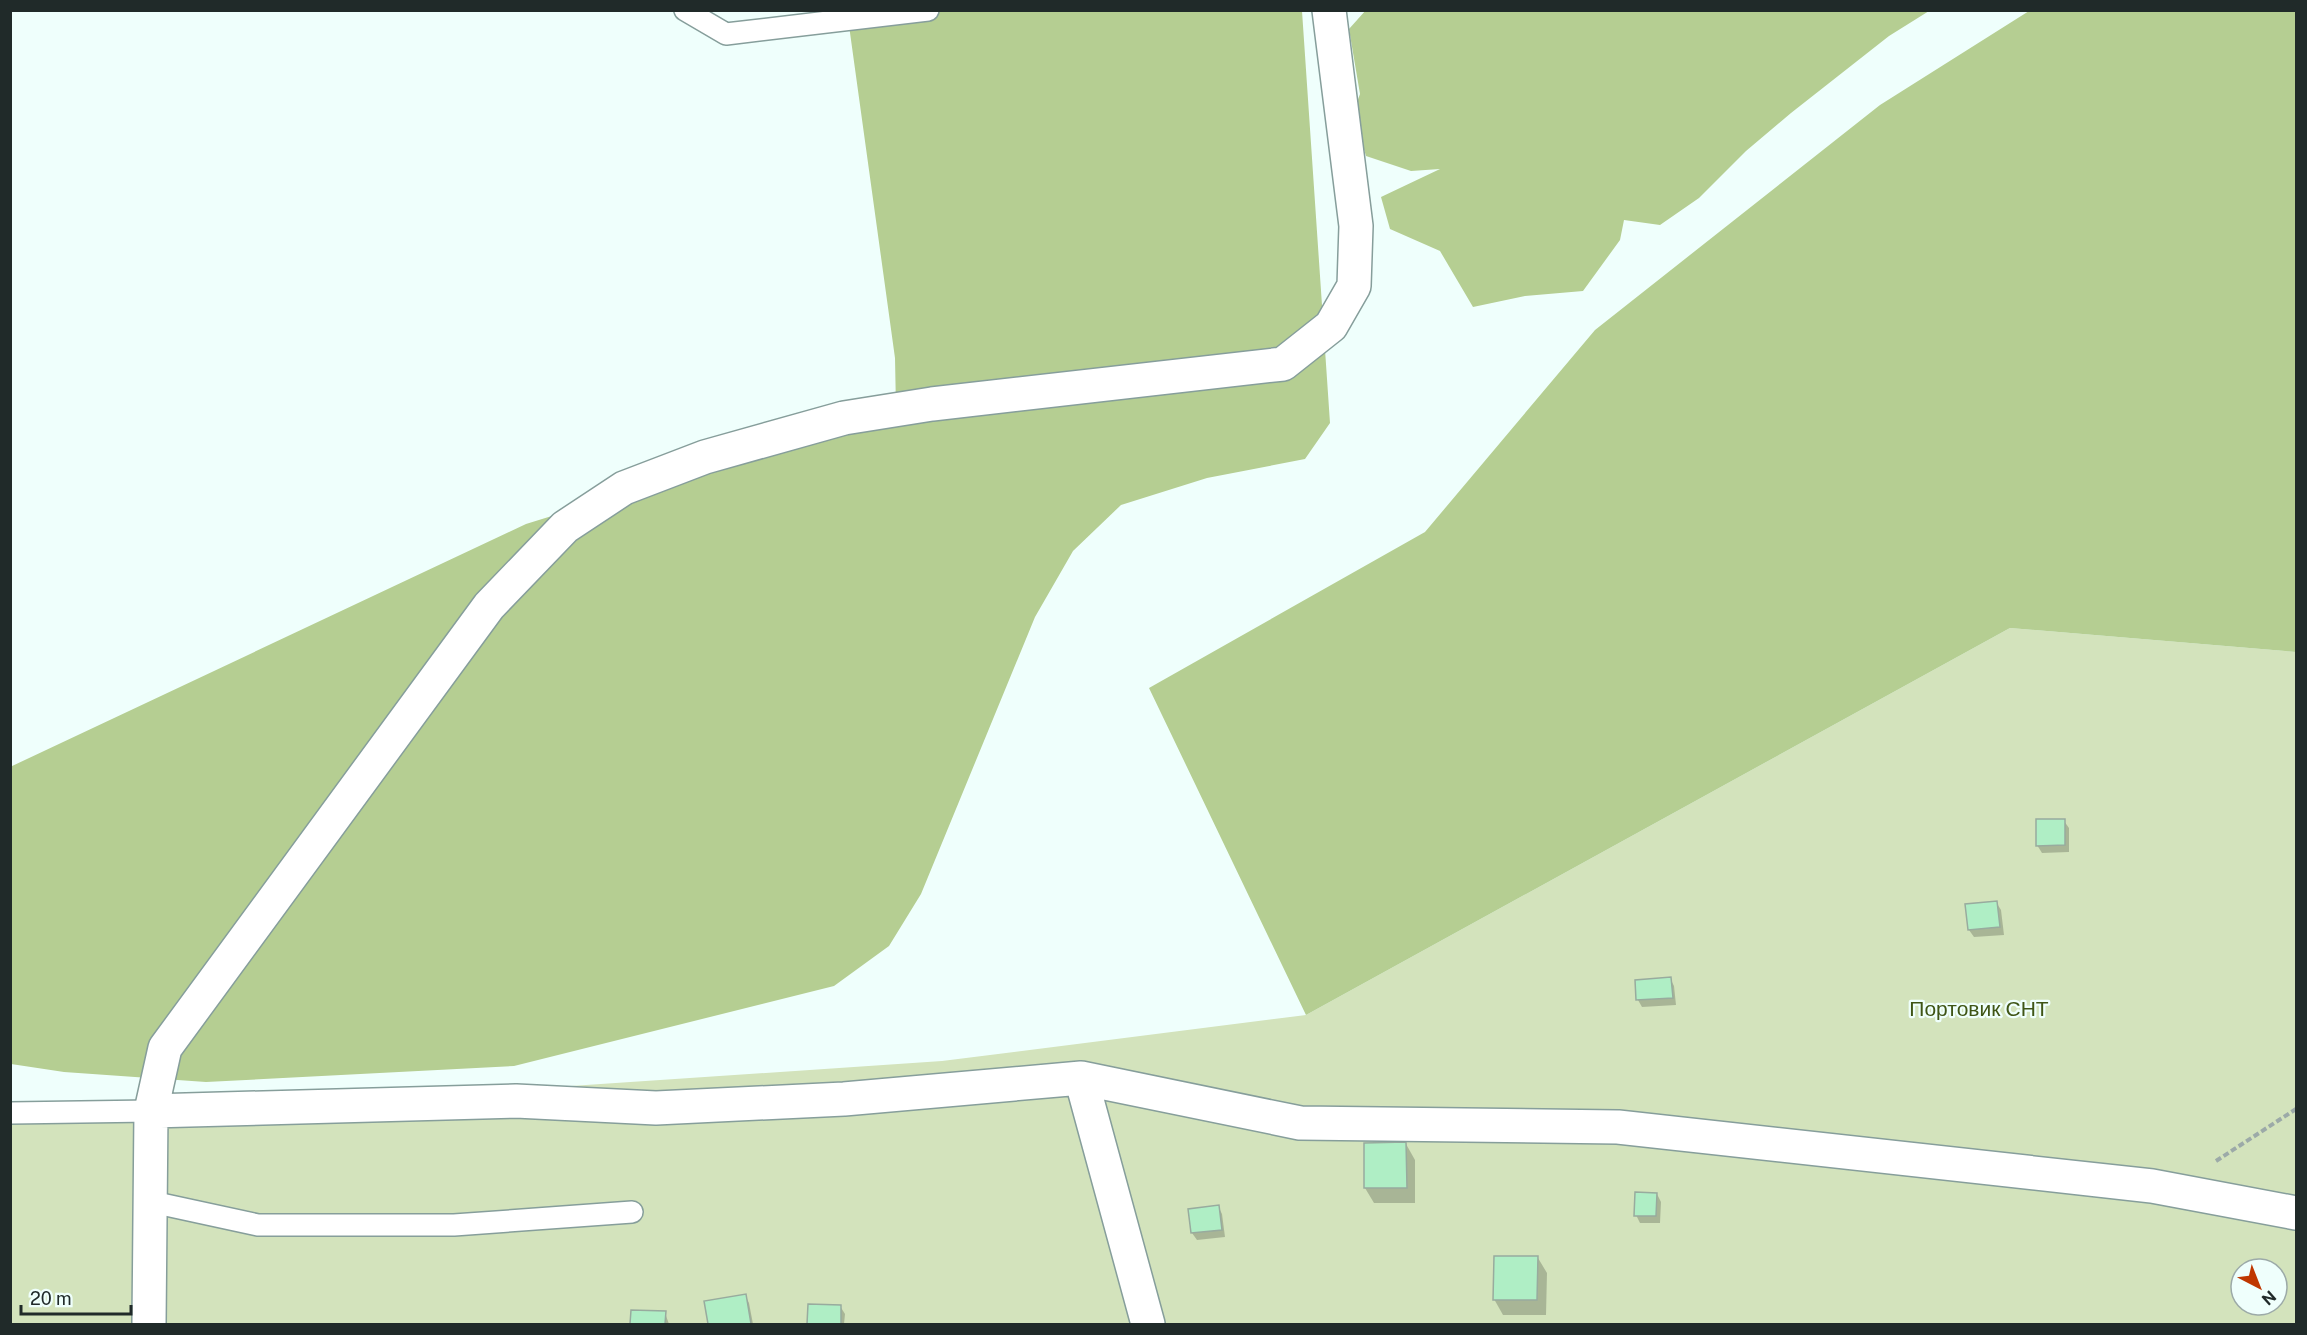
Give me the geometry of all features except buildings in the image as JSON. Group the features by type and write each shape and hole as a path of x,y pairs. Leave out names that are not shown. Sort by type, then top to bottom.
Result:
{"street":[{"path":"149,1324 152,1202 151,1111 165,1048 489,606 565,527 624,488 705,457 844,417 932,404 1283,364 1331,326 1354,286 1356,226 1329,10"},
{"path":"151,1111 516,1101 656,1108 844,1099 1081,1078 1300,1123 1618,1127 2152,1186 2296,1214"},
{"path":"1081,1078 1148,1324"}],"lane":[{"path":"685,10 726,34 928,10"},
{"path":"10,1113 151,1111"},
{"path":"152,1202 258,1225 454,1225 633,1212"}],"path":[{"path":"2210,1163 2220,1159 2296,1109"}],"green space":[{"path":"1366,10 1929,11 1889,36 1791,113 1746,151 1699,198 1660,225 1624,220 1620,240 1583,291 1525,296 1473,307 1440,251 1390,229 1381,197 1440,169 1411,171 1366,156 1353,113 1360,94 1349,29"},
{"path":"847,11 1302,11 1330,423 1305,459 1207,478 1121,505 1073,551 1035,617 921,894 889,946 834,986 514,1066 206,1082 64,1072 11,1064 10,767 526,524 896,409 895,358"},
{"path":"2029,11 2296,11 2296,652 2010,628 1306,1015 1149,688 1425,532 1595,330 1880,105"},
{"name":"Портовик СНТ","path":"2010,628 2296,652 2296,1324 11,1324 11,1124 942,1061 1306,1015"}]}
